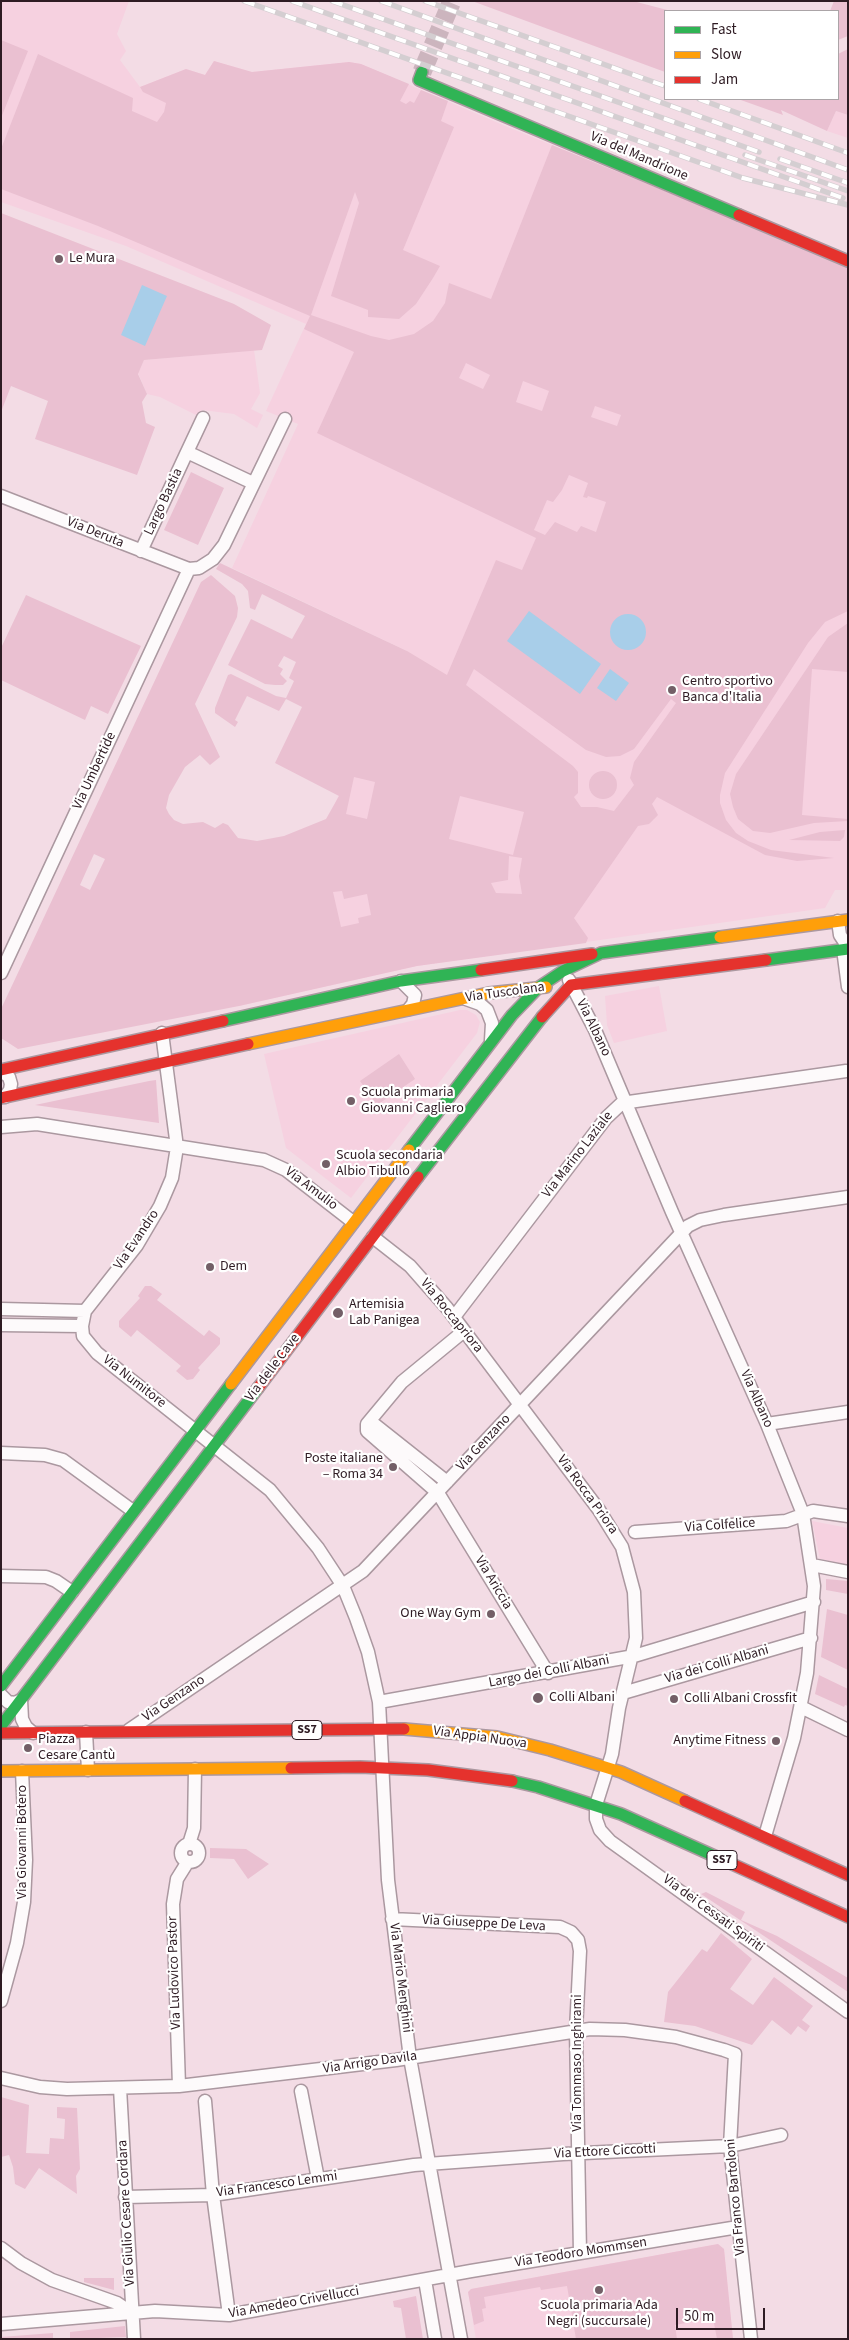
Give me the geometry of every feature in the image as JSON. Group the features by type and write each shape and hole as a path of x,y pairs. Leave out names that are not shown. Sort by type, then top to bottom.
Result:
{"main road":[{"name":"Via del Mandrione","path":"421,76 848,260"},
{"name":"Via Tuscolana","path":"1,1070 401,981 843,920"},
{"name":"Via Tuscolana","path":"3,1098 464,998 846,948"},
{"path":"539,987 563,971 600,953"},
{"name":"Via delle Cave","path":"1,1726 524,1037 571,985"},
{"name":"Via delle Cave","path":"2,1689 72,1592 353,1222 512,1015 539,987"},
{"path":"353,1222 373,1238"},
{"name":"Via Appia Nuova","path":"1,1733 381,1729 428,1730 497,1738 608,1767 765,1836 848,1875"},
{"name":"SS7","path":"1,1771 383,1768 461,1773 497,1778 538,1787 596,1805 848,1917"}],"street":[{"name":"Largo Bastia","path":"141,551 203,418"},
{"path":"189,570 205,565 220,550 285,419"},
{"name":"Largo Bastia","path":"186,452 253,483"},
{"name":"Via Deruta","path":"1,496 189,570"},
{"name":"Via Umbertide","path":"1,973 189,570"},
{"name":"Via Tuscolana","path":"843,920 840,935 846,948"},
{"path":"846,948 848,987"},
{"name":"Via Albano","path":"563,971 593,1024 625,1102 767,1424 803,1514 812,1565 814,1602 811,1638 801,1708 765,1836"},
{"path":"401,981 415,995 415,1000 409,1009"},
{"path":"464,998 480,1004 487,1010 492,1023 490,1044"},
{"name":"Via Evandro","path":"82,1326 85,1311 137,1245 156,1213 172,1178 177,1147 162,1033"},
{"path":"1,1070 9,1077 11,1084 10,1090 3,1098"},
{"name":"Via Marino Laziale","path":"454,1317 606,1118 625,1102 846,1071"},
{"name":"Via Amulio","path":"1,1128 37,1124 259,1159 275,1164 292,1174 353,1222"},
{"name":"Via Genzano","path":"127,1731 364,1571 682,1232 692,1224 708,1218 848,1198"},
{"name":"Via Roccapriora","path":"373,1238 410,1266 454,1317 520,1404"},
{"path":"1,1309 85,1311"},
{"path":"1,1325 82,1326"},
{"name":"Via Numitore","path":"82,1326 85,1339 90,1347 256,1476 279,1499 313,1540 343,1586 365,1642 379,1702"},
{"path":"447,1482 370,1421 406,1378 464,1331"},
{"name":"Via Rocca Priora","path":"520,1404 599,1510 619,1542 629,1571 635,1602 637,1633 634,1656"},
{"path":"767,1424 848,1412"},
{"name":"Via Ariccia","path":"370,1421 366,1428 370,1436 438,1492 548,1673"},
{"path":"1,1453 57,1458 75,1468 133,1511"},
{"name":"Via Colfelice","path":"635,1532 786,1521 803,1514 821,1511 848,1516"},
{"path":"812,1565 848,1572"},
{"path":"1,1576 46,1577 72,1592"},
{"path":"634,1656 814,1602"},
{"name":"Via dei Colli Albani","path":"623,1693 811,1638"},
{"name":"Largo dei Colli Albani","path":"379,1702 634,1656 623,1693 608,1767 596,1805"},
{"name":"Via delle Cave","path":"2,1689 8,1702 15,1703 21,1700"},
{"path":"21,1700 22,1719 33,1733"},
{"path":"379,1702 381,1729"},
{"path":"801,1708 848,1730"},
{"name":"Via Mario Menghini","path":"381,1729 385,1842 392,1919 410,2058 448,2275 462,2339"},
{"path":"86,1732 88,1770"},
{"name":"Via Ludovico Pastor","path":"179,2086 173,1910 177,1879 188,1863 182,1859 181,1853 183,1847 190,1844 194,1828 195,1769"},
{"name":"Via Giovanni Botero","path":"1,2001 17,1943 24,1902 26,1860 22,1771"},
{"name":"Via dei Cessati Spiriti","path":"596,1805 598,1826 610,1841 848,2012"},
{"name":"Via Giuseppe De Leva","path":"392,1919 560,1927 573,1935"},
{"name":"Via Tommaso Inghirami","path":"573,1935 579,1942 580,1951 576,2030 580,2253"},
{"name":"Via Arrigo Davila","path":"1,2078 49,2088 179,2086 410,2058 576,2030 614,2029 653,2033 692,2040 735,2054"},
{"name":"Via Franco Bartoloni","path":"735,2054 730,2146 751,2339"},
{"name":"Via Giulio Cesare Cordara","path":"120,2088 134,2339"},
{"path":"301,2091 318,2180"},
{"path":"205,2101 213,2195 228,2315"},
{"name":"Via Ettore Ciccotti","path":"428,2164 578,2153 730,2146 781,2135"},
{"name":"Via Francesco Lemmi","path":"125,2197 213,2195 428,2164"},
{"name":"Via Teodoro Mommsen","path":"425,2280 738,2228"},
{"path":"1,2248 39,2273 75,2290 117,2304 132,2313"},
{"path":"425,2280 434,2339"},
{"name":"Via Amedeo Crivellucci","path":"1,2324 155,2311 228,2315 425,2280"}],"shaded area":[{"path":"1,1 129,1 117,34 126,51 120,60 140,87 186,69 205,75 214,61 252,72 349,62 361,64 503,125 848,266 848,890 835,890 825,908 417,966 239,1006 407,651 232,568 298,424 266,411 306,324 126,246 1,202"},
{"path":"472,1 633,1 667,10 664,10 664,72"},
{"path":"834,1 848,1 848,36 839,40 839,10 830,10"},
{"path":"1,40 28,51 1,118"},
{"path":"848,49 848,115 836,111 827,131 781,110 783,115 741,100 839,100 839,54"},
{"path":"38,54 133,98 132,111 157,122 164,112 166,103 143,92 140,87 186,69 205,75 214,61 252,72 349,62 361,64 409,84 400,101 406,104 410,101 414,103 421,90 448,101 441,121 454,127 403,250 440,266 433,278 416,304 399,319 368,317 368,310 331,296 359,203 355,192 311,315 371,336 389,340 414,334 433,321 445,303 449,283 491,299 552,145 848,266 848,611 825,622 808,643 725,773 720,795 720,803 726,820 736,833 748,841 771,850 834,858 797,861 765,855 657,797 652,804 658,815 649,824 638,826 574,918 588,938 586,943 417,966 239,1006 18,1049 1,1038 1,1009 201,582 211,575 235,596 238,608 237,617 195,704 220,757 210,765 200,755 185,767 169,795 166,808 169,814 174,820 183,824 203,822 215,828 223,823 228,825 238,838 257,841 284,836 326,819 339,796 275,763 302,707 286,699 279,711 247,696 235,720 238,722 235,727 215,713 215,708 228,675 231,674 276,696 286,698 294,681 289,678 296,662 284,656 278,666 283,669 280,674 287,681 283,685 265,684 228,665 251,619 292,639 305,616 262,594 255,610 250,608 248,591 242,584 216,569 220,563 407,651 447,675 496,560 522,570 536,538 317,433 354,352 304,329 310,316 98,226 1,189 1,149","holes":["466,363 490,375 483,389 459,378","523,381 549,391 542,411 516,402","595,406 621,415 617,426 591,417","569,475 588,483 583,497 587,498 588,496 606,502 596,532 581,526 577,532 555,522 545,535 534,530 547,500 553,502 562,490","474,669 586,750 606,757 620,756 634,749 671,699 676,703 634,762 630,778 634,785 614,811 597,807 581,807 574,797 578,793 578,772 573,766 466,685","354,777 375,782 367,819 346,814","460,796 524,812 513,855 449,839","94,854 105,859 90,890 80,885","509,856 522,858 519,876 522,894 496,893 491,883 508,880","342,891 344,899 367,894 371,915 358,918 359,923 341,927 333,892"]},
{"path":"836,111 848,115 848,138 827,131"},
{"name":"Le Mura","path":"1,213 234,304 271,325 262,350 144,360 138,374 147,394 142,402 146,423 155,427 137,475 35,439 48,401 11,386 1,412"},
{"path":"254,350 260,393 251,409 263,415 257,428 234,414 202,410 198,416 160,397 147,394 138,373 144,360"},
{"path":"191,472 224,488 198,545 164,530"},
{"path":"26,595 141,646 108,714 91,706 85,720 1,680 1,648"},
{"path":"848,623 848,672 812,669 802,815 848,819 848,821 814,823 770,833 753,831 738,819 733,807 730,794 736,774 828,637"},
{"path":"603,771 613,775 617,785 613,795 603,799 593,795 589,785 593,775"},
{"path":"845,830 844,837 840,841 789,840 820,832"},
{"path":"659,986 667,1031 614,1043 607,1025 605,996"},
{"name":"Scuola primaria Giovanni Cagliero","path":"467,1010 476,1015 480,1022 477,1033 351,1198 286,1148 264,1054"},
{"path":"399,1054 415,1079 377,1105 360,1081"},
{"path":"156,1080 159,1123 35,1105 149,1081"},
{"path":"145,1286 151,1286 162,1294 157,1300 204,1336 209,1330 220,1338 220,1344 198,1368 200,1370 193,1379 187,1380 176,1371 181,1366 137,1330 131,1337 119,1327 119,1321 140,1298 138,1296"},
{"path":"812,1521 848,1528 848,1565 820,1559"},
{"path":"826,1579 848,1581 848,1594 826,1590"},
{"path":"827,1609 848,1615 848,1670 821,1657"},
{"path":"819,1675 848,1689 848,1706 845,1705 844,1707 815,1694"},
{"path":"210,1848 246,1849 269,1864 248,1879 234,1859 210,1858"},
{"path":"706,1892 745,1912 741,1920 777,1936 848,1978 848,1992 701,1894"},
{"path":"721,1933 752,1959 730,1989 753,2005 774,1977 813,2006 802,2020 810,2026 806,2032 798,2026 791,2035 772,2020 752,2045 695,2026 664,2022 668,1992 702,1949 707,1952"},
{"path":"1,2097 29,2105 26,2153 49,2154 50,2138 64,2139 65,2119 57,2118 57,2107 77,2108 80,2169 76,2176 77,2194 39,2168 25,2189 15,2184 9,2155 1,2157"},
{"name":"Scuola primaria Ada Negri (succursale)","path":"718,2244 724,2249 733,2339 476,2339 468,2292 471,2289"},
{"name":"Scuola primaria Ada Negri (succursale)","path":"718,2244 724,2249 733,2339 717,2339 713,2318 675,2325 677,2339 576,2339 567,2286 541,2290 540,2287 484,2297 486,2308 482,2309 484,2321 474,2325 468,2292 471,2289"},
{"path":"84,2278 114,2278 114,2290 84,2282"},
{"path":"416,2296 423,2339 406,2339 401,2308 394,2307 393,2301"},
{"path":"125,2326 126,2337 70,2339 70,2332"},
{"path":"53,2333 53,2339 1,2339 1,2337"}],"water":[{"path":"142,285 167,296 145,346 121,335"},
{"path":"529,611 601,664 580,694 507,641"},
{"path":"628,614 635,615 641,619 645,625 645,639 641,645 635,649 628,650 621,649 615,645 611,639 610,632 611,625 615,619 621,615"},
{"path":"610,669 629,683 616,701 597,688"}],"tunnel":[{"path":"422,72 452,1"}],"railway":[{"path":"244,1 743,178 848,205"},
{"path":"292,1 843,198"},
{"path":"332,1 759,152"},
{"path":"381,1 848,170"},
{"path":"425,1 664,86"},
{"path":"702,100 848,153"},
{"path":"745,155 848,191"},
{"path":"780,159 848,183"}],"traffic: fast":[{"path":"422,72 419,80 739,215"},
{"path":"409,1150 512,1015 539,987 563,971 601,953 720,937"},
{"path":"766,960 848,949"},
{"path":"223,1021 401,981 481,970"},
{"path":"418,1177 542,1017"},
{"path":"1,1686 231,1384"},
{"path":"1,1726 258,1388"},
{"path":"512,1781 538,1787 621,1814 721,1859"}],"traffic: slow":[{"path":"720,937 848,920"},
{"path":"248,1044 489,993 546,987"},
{"path":"231,1384 409,1150"},
{"path":"404,1729 497,1737 550,1750 621,1772 685,1801"},
{"path":"1,1771 291,1768"}],"traffic: jam":[{"path":"739,215 848,261"},
{"path":"481,970 592,954"},
{"path":"542,1017 571,985 766,960"},
{"path":"1,1070 223,1021"},
{"path":"1,1098 248,1044"},
{"path":"258,1388 418,1177"},
{"path":"1,1733 404,1729"},
{"path":"291,1768 360,1767 428,1770 512,1781"},
{"path":"685,1801 848,1875"},
{"path":"721,1859 848,1917"}],"place":[{"name":"Le Mura","path":"59,259"},
{"name":"Centro sportivo Banca d'Italia","path":"672,690"},
{"name":"Scuola primaria Giovanni Cagliero","path":"351,1101"},
{"name":"Scuola secondaria Albio Tibullo","path":"326,1164"},
{"name":"Dem","path":"210,1267"},
{"name":"Artemisia Lab Panigea","path":"338,1313"},
{"name":"Poste italiane – Roma 34","path":"393,1467"},
{"name":"One Way Gym","path":"491,1614"},
{"name":"Colli Albani","path":"538,1698"},
{"name":"Colli Albani Crossfit","path":"674,1699"},
{"name":"Anytime Fitness","path":"776,1741"},
{"name":"Piazza Cesare Cantù","path":"28,1748"},
{"name":"Scuola primaria Ada Negri (succursale)","path":"599,2290"}]}
